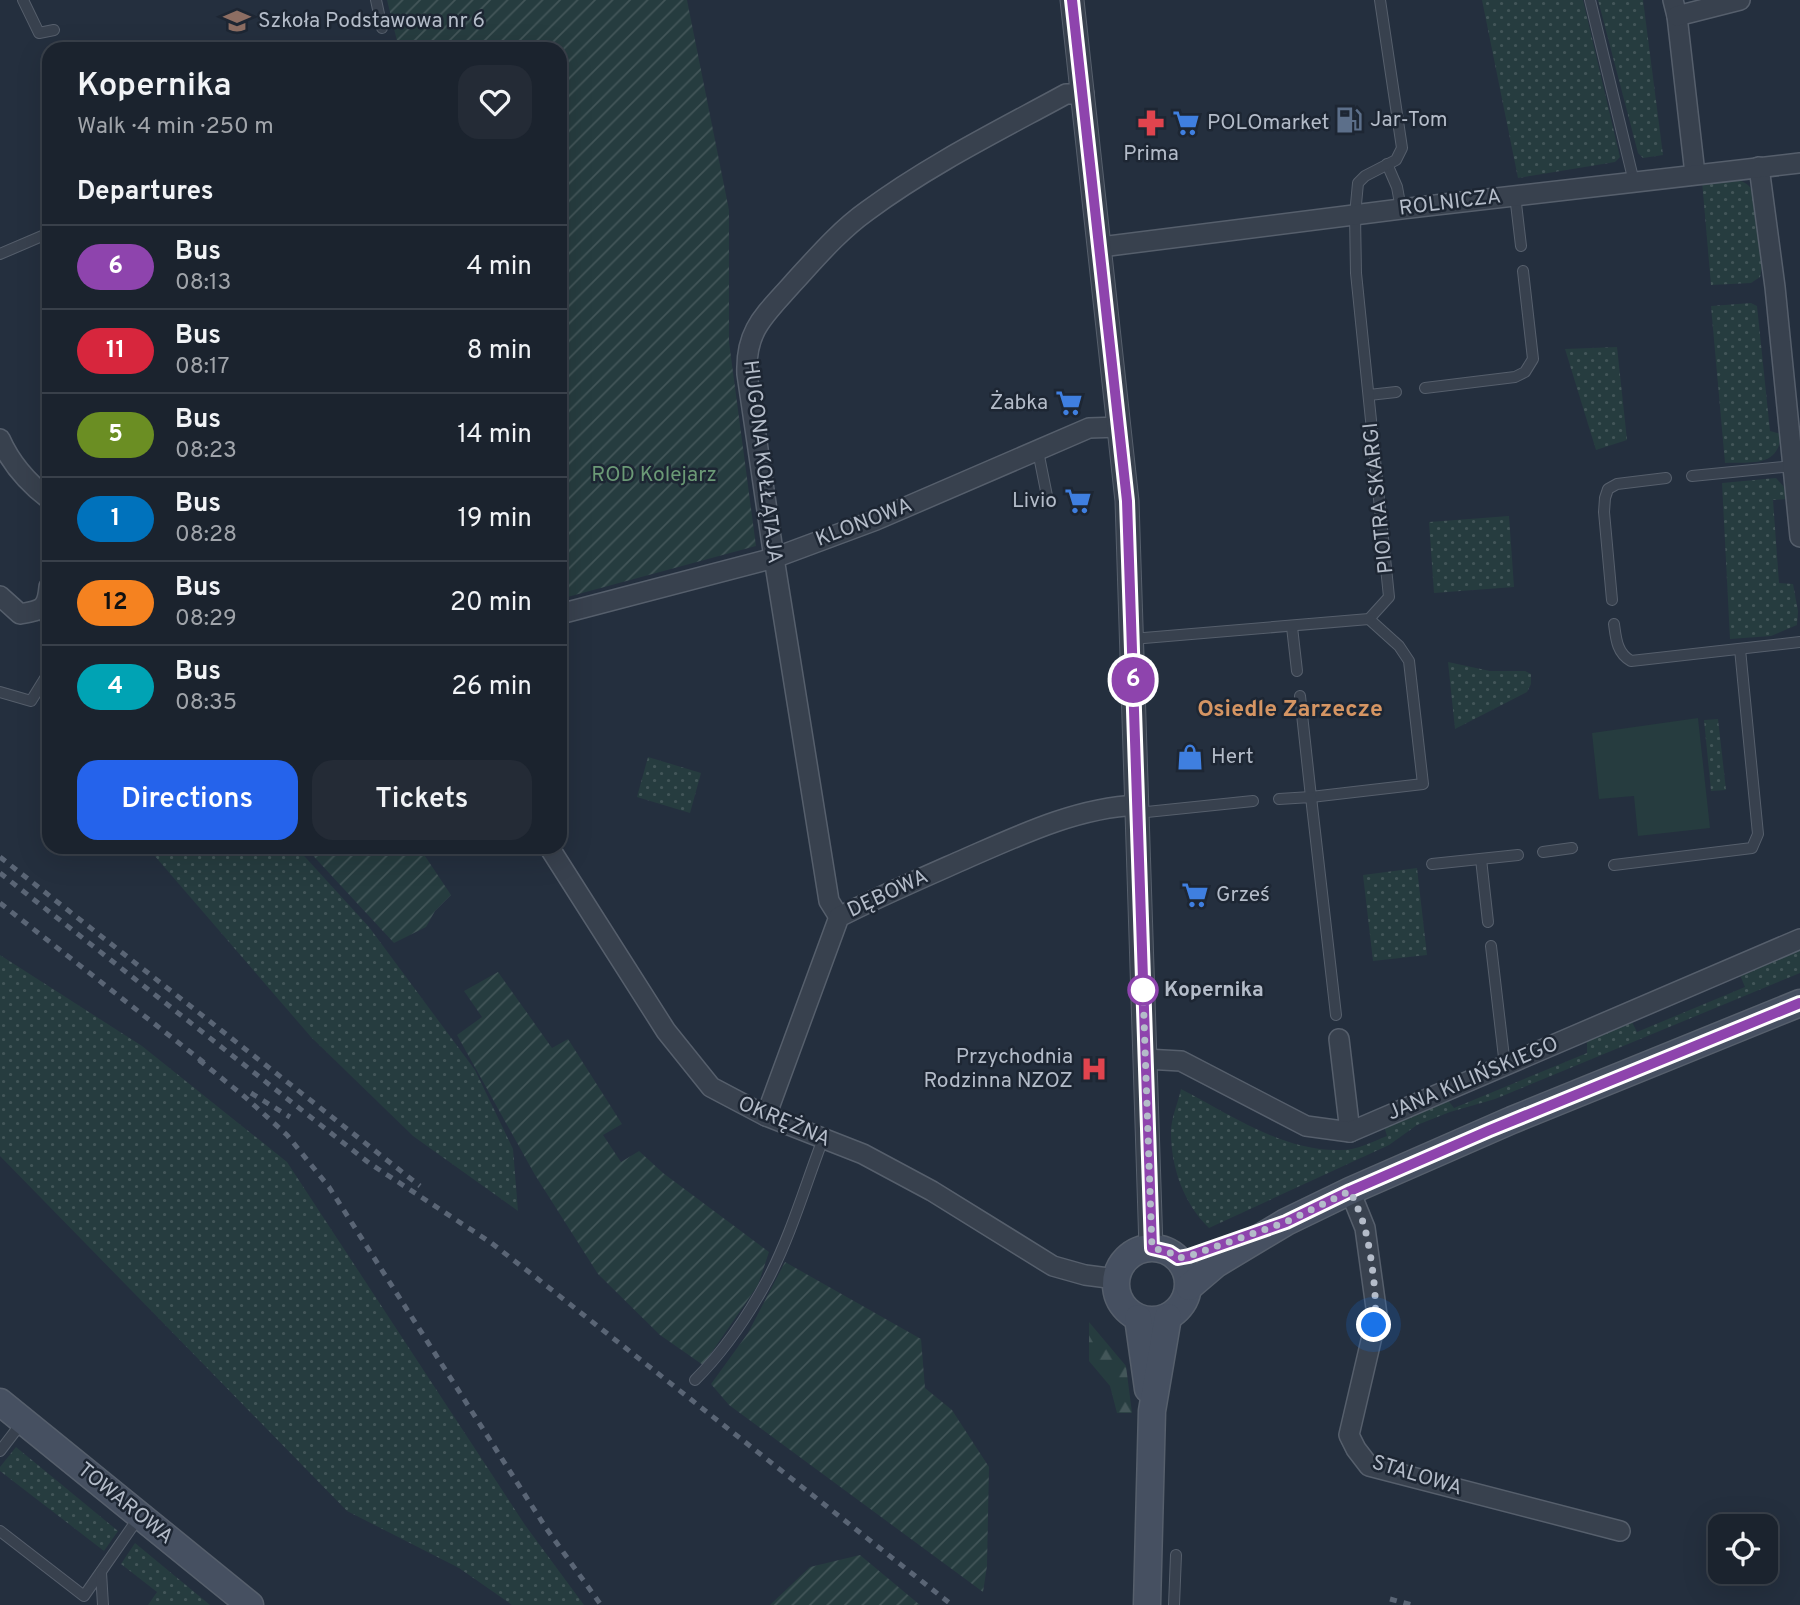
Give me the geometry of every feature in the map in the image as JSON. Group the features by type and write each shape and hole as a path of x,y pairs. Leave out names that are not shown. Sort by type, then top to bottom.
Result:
{"main road":[{"path":"1189,1287 1186,1269 1178,1258 1169,1252 1152,1248 1143,1249 1128,1257 1116,1279 1121,1302 1138,1318 1153,1321 1168,1317 1180,1308 1189,1287 1216,1264 1286,1222 1512,1120 1800,1003"},
{"path":"1178,1258 1286,1222"},
{"path":"1147,1601 1152,1411 1168,1317"},
{"path":"1138,1318 1152,1411"},
{"name":"TOWAROWA","path":"0,1402 250,1605"}],"street":[{"path":"1072,0 1127,501 1152,1248"},
{"path":"1695,174 1675,8 1740,0"},
{"name":"HUGONA KOŁŁĄTAJA","path":"839,917 829,901 774,558 746,353 764,316 831,242 866,212 950,156 1066,94 1084,94"},
{"name":"ROLNICZA","path":"1101,247 1515,195 1800,163"},
{"path":"1759,167 1775,287 1800,537"},
{"name":"KLONOWA","path":"567,612 774,558 876,520 1089,428 1120,427"},
{"path":"0,439 6,454 32,486 42,494"},
{"path":"0,596 20,614 41,610"},
{"name":"DĘBOWA","path":"766,1116 839,917 1037,827 1108,806 1137,809"},
{"name":"OKRĘŻNA","path":"553,854 661,1023 711,1087 766,1116 863,1154 932,1191 1053,1266 1085,1275 1116,1279"},
{"name":"JANA KILIŃSKIEGO","path":"1350,1132 1800,939"},
{"path":"1145,1059 1181,1061 1306,1126 1350,1132 1339,1039"},
{"name":"STALOWA","path":"1350,1191 1365,1228 1377,1315 1349,1435 1356,1450 1369,1466 1620,1531"}],"lane":[{"path":"23,0 39,33 54,30"},
{"path":"376,0 382,28"},
{"path":"1380,0 1402,148 1396,160 1387,164 1397,187 1401,209"},
{"path":"1590,0 1634,182"},
{"name":"PIOTRA SKARGI","path":"1370,619 1389,597 1356,273 1354,215 1358,183 1387,164"},
{"path":"1515,195 1521,246"},
{"path":"0,254 42,236"},
{"path":"1425,388 1515,377 1525,372 1532,359 1523,271"},
{"path":"1369,395 1396,392"},
{"path":"1038,451 1047,496"},
{"path":"1692,476 1793,466"},
{"path":"1612,600 1604,512 1608,489 1617,484 1666,478"},
{"path":"1132,639 1370,619 1399,646 1409,662 1423,784 1279,799"},
{"path":"1614,624 1617,645 1624,657 1631,661 1800,642"},
{"path":"1292,627 1297,671"},
{"path":"1614,865 1752,848 1758,834 1740,649"},
{"path":"0,692 31,701 42,683"},
{"path":"1300,696 1336,1015"},
{"path":"1137,809 1253,801"},
{"path":"1543,852 1572,848"},
{"path":"1432,864 1518,855"},
{"path":"1481,859 1488,922"},
{"path":"1491,946 1505,1066"},
{"path":"695,1380 723,1350 768,1279 823,1139"},
{"path":"0,1451 23,1420"},
{"path":"0,1531 84,1596 139,1516"},
{"path":"1147,1601 1174,1601 1176,1555"},
{"path":"101,1572 103,1605"}],"green space":[{"name":"ROD Kolejarz","path":"387,0 687,0 729,210 729,342 756,546 567,597 567,42 397,42"},
{"path":"1482,0 1583,0 1620,157 1615,162 1518,178"},
{"path":"1598,0 1643,0 1663,155 1643,158 1638,153"},
{"path":"1734,178 1748,185 1756,202 1762,243 1760,277 1751,283 1711,285 1702,181"},
{"path":"1751,303 1757,306 1770,431 1781,434 1775,453 1769,458 1754,462 1725,463 1711,306"},
{"path":"1617,347 1627,440 1596,450 1565,349"},
{"path":"1776,478 1786,489 1787,499 1773,500 1779,583 1793,584 1798,611 1797,625 1771,636 1730,639 1722,483"},
{"path":"1509,516 1514,587 1434,593 1429,522"},
{"path":"1448,662 1490,671 1525,671 1531,674 1531,684 1527,692 1455,729"},
{"path":"1698,718 1710,828 1638,836 1634,796 1599,799 1592,733"},
{"path":"1718,719 1726,790 1711,791 1704,720"},
{"path":"648,757 701,773 690,813 637,797"},
{"path":"153,854 302,854 369,927 475,1070 513,1149 518,1211 413,1136 311,1037"},
{"path":"311,854 424,854 451,895 435,911 426,927 394,943"},
{"path":"1417,868 1427,955 1373,961 1363,875"},
{"path":"1800,949 1800,973 1495,1099 1417,1125 1389,1145 1209,1228 1186,1197 1176,1172 1171,1132 1181,1089 1258,1130 1298,1145 1319,1149 1353,1149 1387,1136 1384,1126 1447,1099 1454,1108 1587,1053 1587,1040 1632,1022 1637,1032 1745,987 1740,975"},
{"path":"0,955 142,1046 287,1162 525,1525 584,1605 512,1605 459,1568 347,1511 0,1156"},
{"path":"498,972 552,1048 568,1039 622,1124 603,1135 621,1162 639,1151 663,1173 769,1252 758,1285 703,1365 660,1335 598,1274 535,1175 457,1035 482,1017 464,991"},
{"path":"785,1262 921,1339 925,1388 952,1410 989,1467 987,1566 983,1592 729,1405 711,1384 748,1333"},
{"path":"1089,1322 1126,1366 1132,1413 1117,1413 1110,1386 1089,1361"},
{"path":"16,1447 118,1531 104,1551 0,1471 0,1467"},
{"path":"135,1543 210,1605 148,1605 157,1592 121,1564"},
{"path":"860,1555 920,1605 770,1605 810,1567"}],"railway":[{"path":"0,857 420,1186"},
{"path":"0,873 369,1163 490,1242 952,1605"},
{"path":"0,903 207,1065"},
{"path":"199,1060 287,1135 329,1187 546,1528 601,1605"},
{"path":"251,1093 290,1117"},
{"path":"1390,1599 1412,1605"}],"bus line":[{"name":"6","path":"1072,0 1127,501 1152,1248 1162,1249 1178,1258 1189,1256 1286,1222 1402,1167 1800,1003"}],"place":[{"name":"Szkoła Podstawowa nr 6","path":"237,21"},
{"name":"Jar-Tom","path":"1349,120"},
{"name":"Prima","path":"1151,123"},
{"name":"POLOmarket","path":"1186,123"},
{"name":"Żabka","path":"1069,403"},
{"name":"Livio","path":"1078,501"},
{"name":"Hert","path":"1190,757"},
{"name":"Grześ","path":"1195,895"},
{"name":"Kopernika","path":"1143,990"},
{"name":"Przychodnia Rodzinna NZOZ","path":"1094,1069"}],"district":[{"name":"Osiedle Zarzecze","path":"1290,710"}],"route":[{"path":"1143,990 1152,1248 1162,1249 1178,1258 1189,1256 1286,1222 1350,1191 1364,1224 1371,1262 1377,1315 1374,1325"}]}
